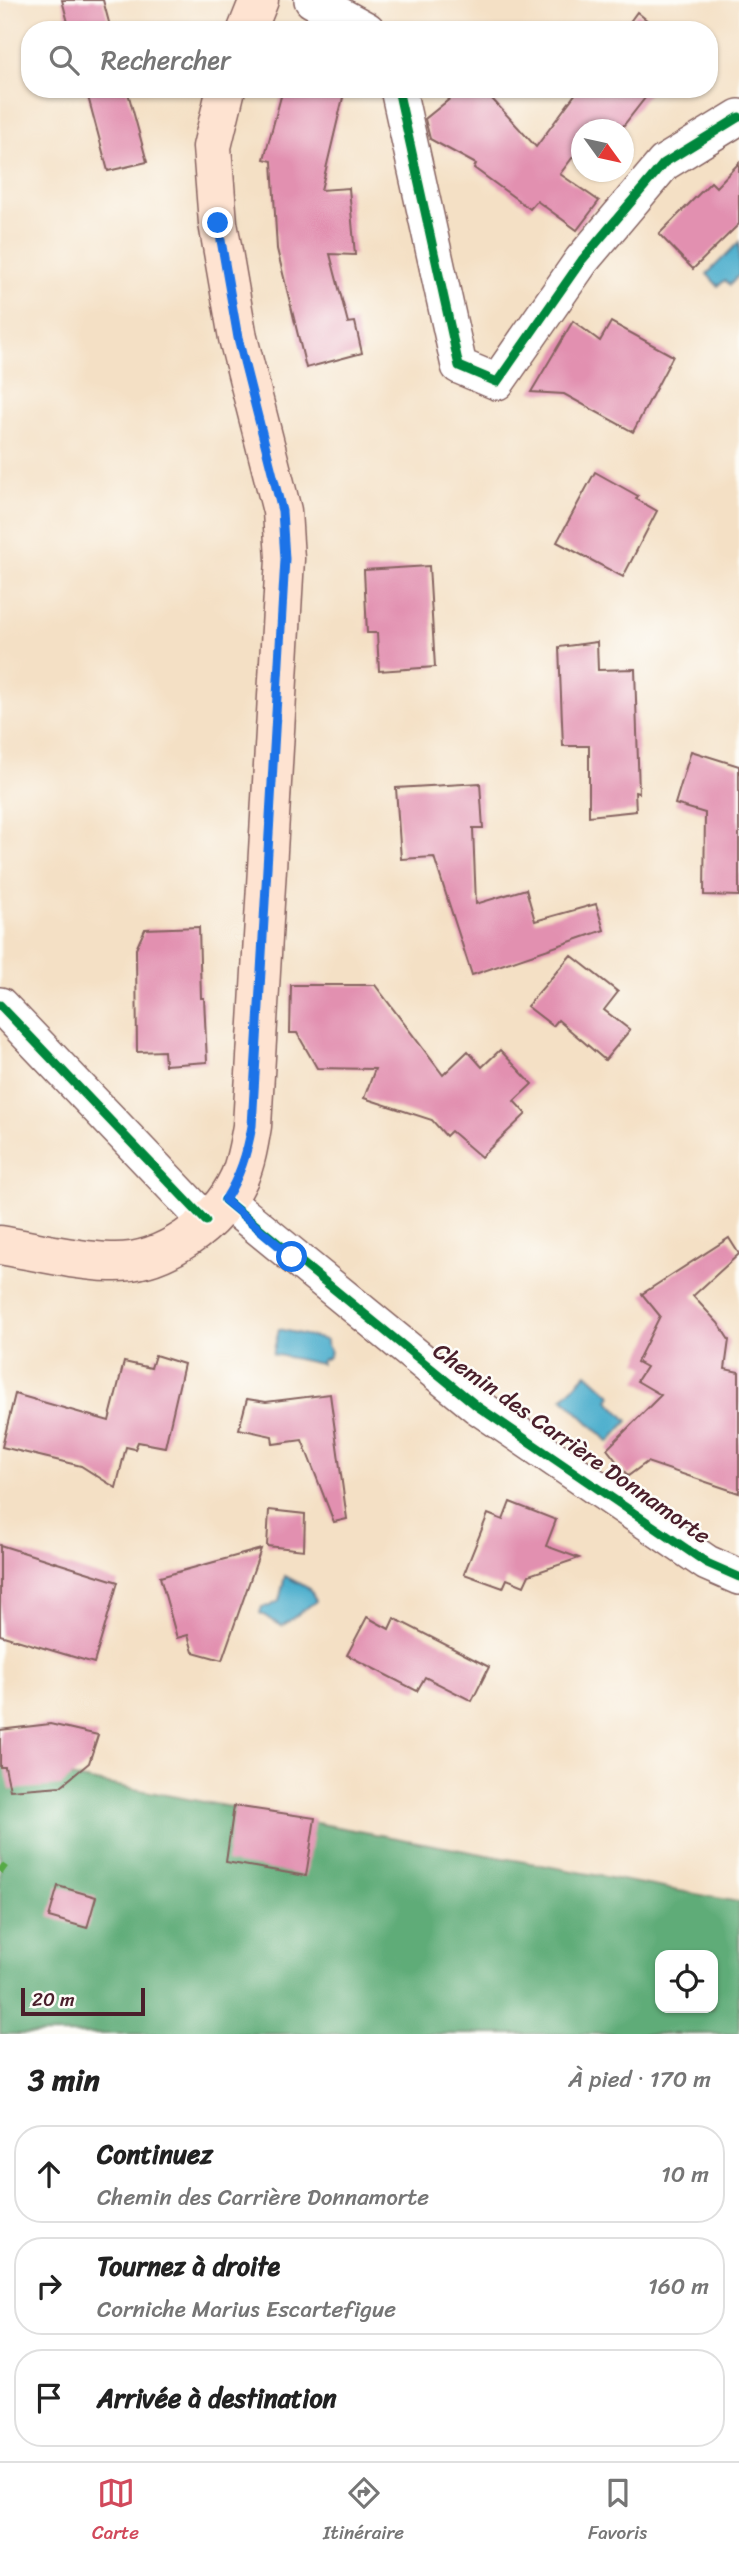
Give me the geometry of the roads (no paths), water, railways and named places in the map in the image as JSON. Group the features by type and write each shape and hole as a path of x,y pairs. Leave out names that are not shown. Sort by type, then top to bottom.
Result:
{"main road":[{"path":"251,21 259,0"},
{"path":"0,1245 110,1262 148,1259 188,1238 215,1211 238,1179 252,1126 285,559 282,511 238,338 218,223 212,147 224,98"}],"street":[{"path":"312,0 350,21"},
{"path":"400,98 459,366 497,382 582,260 664,163 739,117"},
{"name":"Chemin des Carrière Donnamorte","path":"0,1005 215,1211 477,1406 707,1563 739,1577"}],"water":[{"path":"739,242 739,275 730,285 725,280 718,286 707,274"},
{"path":"279,1329 326,1340 331,1352 328,1358 322,1360 321,1364 273,1354"},
{"path":"587,1373 611,1395 608,1400 628,1421 609,1442 563,1398"},
{"path":"285,1576 310,1589 316,1601 282,1626 260,1613 262,1607 279,1601"}]}
